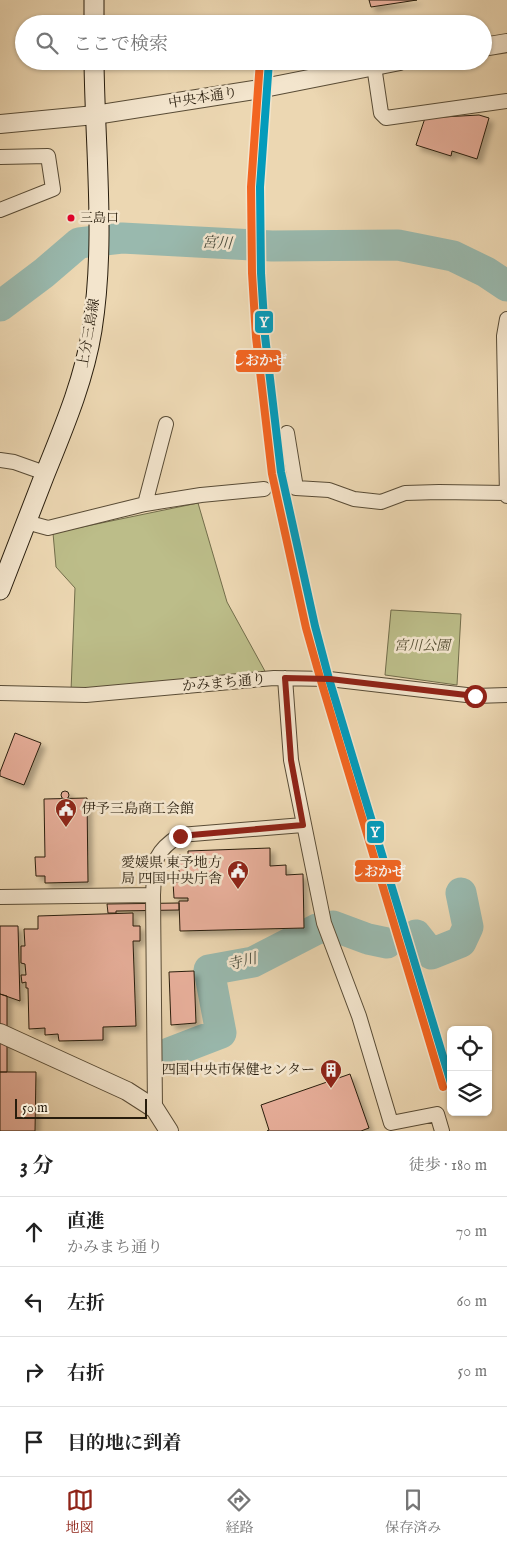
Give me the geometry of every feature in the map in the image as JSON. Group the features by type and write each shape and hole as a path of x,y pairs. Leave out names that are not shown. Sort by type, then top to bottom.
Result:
{"main road":[{"path":"94,0 94,15"},
{"name":"上分三島線","path":"0,590 67,418 82,375 92,330 100,232 94,70"}],"street":[{"path":"492,46 507,43"},
{"name":"中央本通り","path":"0,124 95,115 254,90 354,70"},
{"path":"375,70 380,113 386,118 507,101"},
{"path":"0,157 48,156 53,190 0,210"},
{"path":"287,433 296,488 329,490 354,499 381,502 405,493 439,492 507,495 504,336 507,319"},
{"path":"145,504 166,424"},
{"path":"0,460 14,462 45,473"},
{"path":"26,522 48,528 145,504 201,495 264,489"},
{"path":"285,678 291,760 325,928 359,1016 391,1123 437,1114 442,1131"},
{"name":"かみまち通り","path":"0,693 86,695 285,678 330,679 475,696 507,695"},
{"path":"155,1109 155,860 164,846 180,836 303,825"},
{"path":"0,898 154,895"},
{"path":"0,1034 127,1091 155,1109 169,1131"}],"green space":[{"path":"198,503 227,602 266,673 71,691 75,588 56,567 53,533"},
{"name":"宮川公園","path":"391,610 461,614 457,685 385,675"}],"building":[{"path":"369,0 417,0 371,7"},
{"path":"479,115 489,118 477,159 452,151 451,156 416,145 425,118"},
{"path":"15,733 41,743 24,785 0,776"},
{"path":"65,791 69,795 65,799 61,795"},
{"name":"伊予三島商工会館","path":"87,798 88,882 45,883 45,876 36,876 35,857 45,857 44,799"},
{"name":"愛媛県 東予地方 局 四国中央庁舎","path":"270,848 270,866 286,865 286,875 303,874 304,928 180,931 179,901 188,901 188,898 174,898 173,882 189,882 189,876 179,876 179,855 188,855 188,851"},
{"path":"179,903 179,910 116,911 116,913 108,913 107,904"},
{"path":"133,913 133,926 140,926 140,941 133,941 136,1026 103,1027 103,1040 59,1041 58,1034 45,1035 45,1028 29,1029 28,988 26,988 26,982 22,983 21,975 26,975 25,964 21,963 21,946 25,946 24,929 38,929 38,916"},
{"path":"0,926 18,926 20,1001 0,994"},
{"path":"194,971 196,1023 171,1025 169,972"},
{"path":"0,994 7,996 7,1072 0,1072"},
{"path":"0,1072 36,1072 35,1131 0,1131"},
{"name":"四国中央市保健センター","path":"350,1074 369,1128 361,1131 267,1131 269,1130 261,1105"}],"waterway":[{"name":"宮川","path":"0,306 44,273 79,243 122,238 272,246 398,245 453,256 486,272 507,286"},
{"name":"寺川","path":"416,935 431,954 461,942 468,927 461,893"},
{"name":"寺川","path":"169,1053 221,1033 209,970 253,962 317,929 333,926 368,939 387,943"}],"transit line":[{"name":"しおかぜ","path":"259,70 251,187 252,273 256,337 272,474 306,628 443,1087"},
{"name":"Y","path":"268,70 260,187 261,273 265,336 281,472 315,626 329,679 447,1071"}],"place":[{"name":"三島口","path":"71,218"},
{"name":"伊予三島商工会館","path":"66,828"},
{"name":"愛媛県 東予地方 局 四国中央庁舎","path":"238,890"},
{"name":"四国中央市保健センター","path":"331,1089"}],"route":[{"path":"180,836 303,825 291,760 285,678 330,679 475,696"}]}
